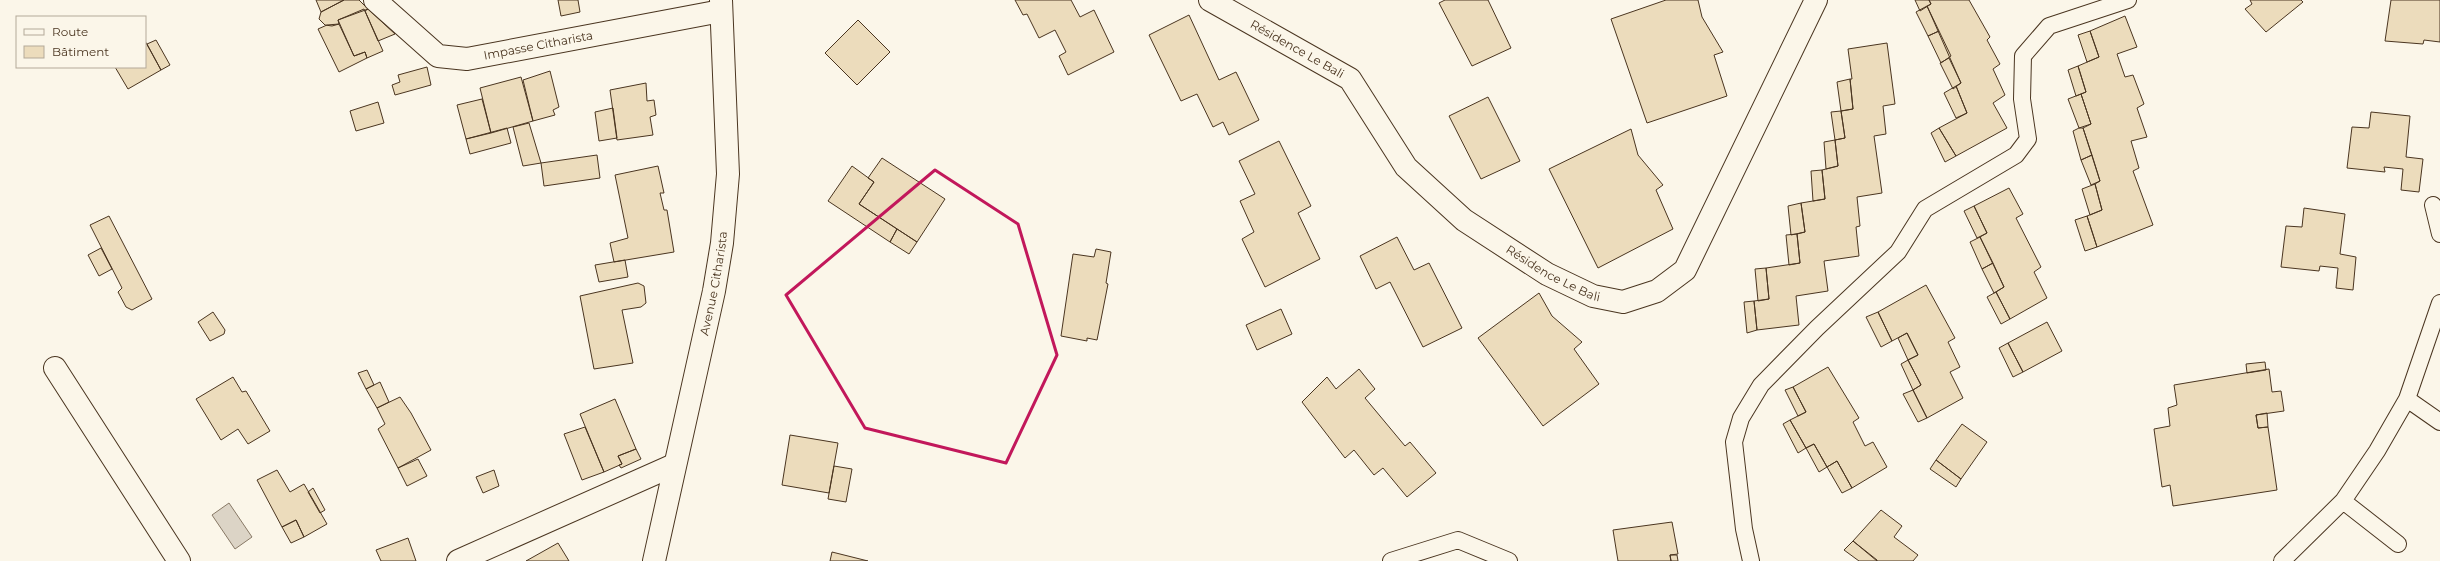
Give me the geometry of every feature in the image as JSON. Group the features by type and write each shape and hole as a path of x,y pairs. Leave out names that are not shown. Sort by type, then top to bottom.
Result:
{"street":[{"name":"Impasse Citharista","path":"375,0 438,56 467,59 721,5"},
{"name":"Résidence Le Bali","path":"1210,0 1350,79 1406,167 1464,220 1547,274 1592,296 1623,302 1657,291 1685,270 1816,0"},
{"name":"Avenue Citharista","path":"654,561 674,465 714,291 722,243 728,174 721,5"},
{"path":"55,368 179,561"},
{"path":"458,561 674,465"}],"lane":[{"path":"1751,561 1744,529 1734,442 1741,418 1760,385 1817,328 1898,252 1925,209 2016,155 2028,139 2022,99 2023,56 2049,26 2128,0"},
{"path":"2433,205 2440,234"},
{"path":"2282,561 2343,501 2377,451 2407,399 2440,304"},
{"path":"2407,399 2440,422"},
{"path":"2343,501 2398,544"},
{"path":"1391,561 1458,540 1509,561"}],"highlighted area":[{"path":"935,170 1018,224 1057,355 1006,463 865,428 786,295"}],"shaded area":[{"path":"229,503 252,537 235,549 212,515"}],"building":[{"path":"316,0 344,0 321,12"},
{"path":"344,0 359,0 368,9 338,20 339,24 332,26 325,25 319,19 321,12"},
{"path":"558,0 578,0 580,12 561,16"},
{"path":"1015,0 1071,0 1080,17 1094,10 1114,52 1068,75 1059,56 1066,52 1055,30 1039,38 1027,14 1023,15"},
{"path":"1445,0 1488,0 1511,48 1472,66 1439,3"},
{"path":"1666,0 1698,0 1702,17 1723,52 1714,55 1727,96 1647,123 1611,19"},
{"path":"1915,0 1929,0 1931,4 1920,11"},
{"path":"1929,0 1969,0 1990,37 1987,40 2000,64 1993,69 2005,95 1993,103 2007,128 1956,156 1939,128 1967,113 1956,86 1961,83 1927,6 1931,4"},
{"path":"2250,0 2301,0 2303,2 2266,32 2245,9 2252,4"},
{"path":"2391,0 2440,0 2440,42 2424,40 2423,44 2385,41"},
{"path":"1927,6 1939,31 1928,36 1916,12"},
{"path":"364,9 383,51 367,58 365,52 354,56 338,20"},
{"path":"368,9 395,34 378,41 365,11"},
{"path":"1189,15 1219,80 1236,72 1259,120 1229,135 1223,122 1213,127 1197,94 1181,101 1149,35"},
{"path":"2125,16 2137,47 2117,54 2125,77 2133,75 2144,104 2137,108 2147,137 2131,141 2139,168 2133,171 2153,225 2097,247 2087,216 2102,210 2095,184 2100,181 2083,128 2091,124 2081,94 2086,92 2078,66 2099,57 2090,31"},
{"path":"858,20 890,52 857,85 825,53"},
{"path":"339,24 354,56 365,52 367,58 339,72 318,29 327,25"},
{"path":"1939,31 1951,56 1941,63 1928,36"},
{"path":"2090,31 2099,57 2087,62 2078,35"},
{"path":"156,40 170,65 161,70 147,44"},
{"path":"146,43 161,70 128,89 116,68 146,68"},
{"path":"1887,43 1895,104 1883,106 1886,134 1874,136 1882,193 1857,197 1860,226 1856,227 1859,256 1824,261 1828,291 1796,296 1799,325 1757,330 1754,301 1769,299 1766,268 1800,263 1797,234 1805,232 1801,203 1825,199 1822,170 1838,166 1835,140 1845,138 1841,111 1853,109 1850,79 1852,79 1848,49"},
{"path":"1949,58 1961,83 1953,89 1940,63"},
{"path":"2078,66 2086,92 2076,96 2068,70"},
{"path":"427,67 431,85 395,95 392,85 400,82 398,75"},
{"path":"550,71 559,107 553,110 555,115 533,121 523,80"},
{"path":"521,77 533,121 491,133 480,88"},
{"path":"1850,79 1853,109 1841,111 1837,82"},
{"path":"646,83 647,101 654,100 656,115 650,117 653,135 617,140 610,90"},
{"path":"1956,86 1967,113 1956,118 1944,93"},
{"path":"2081,94 2091,124 2079,128 2068,99"},
{"path":"1488,97 1520,161 1481,179 1449,116"},
{"path":"482,99 491,133 466,139 457,105"},
{"path":"378,102 384,123 356,131 350,111"},
{"path":"613,108 617,138 599,141 595,112"},
{"path":"1841,111 1845,138 1835,140 1831,112"},
{"path":"2371,112 2410,116 2406,157 2423,159 2419,192 2401,190 2403,169 2384,167 2385,172 2347,168 2352,127 2369,128"},
{"path":"529,123 541,163 523,166 513,127"},
{"path":"507,128 511,143 470,154 466,139"},
{"path":"1939,128 1956,156 1945,162 1931,133"},
{"path":"2083,128 2092,155 2081,160 2073,131"},
{"path":"1631,129 1638,155 1663,185 1656,190 1673,229 1598,268 1549,169"},
{"path":"1835,140 1838,166 1826,169 1824,142"},
{"path":"1279,141 1311,206 1298,213 1320,259 1265,287 1242,239 1254,232 1240,201 1255,194 1239,161"},
{"path":"597,155 600,178 544,186 541,163"},
{"path":"2092,155 2100,181 2091,185 2081,160"},
{"path":"882,158 945,199 917,242 859,204 874,182 868,178"},
{"path":"658,166 664,193 660,193 664,210 667,210 674,252 614,262 610,243 628,238 615,175"},
{"path":"852,166 874,182 859,204 897,229 890,242 828,201"},
{"path":"1822,170 1825,199 1813,201 1811,171"},
{"path":"2095,184 2102,210 2090,215 2082,189"},
{"path":"2009,188 2023,214 2016,218 2041,267 2034,272 2047,298 2010,319 1996,292 2004,287 1980,237 1987,233 1974,206"},
{"path":"1801,203 1805,232 1791,235 1788,206"},
{"path":"1974,206 1987,233 1977,238 1964,211"},
{"path":"2304,208 2345,214 2340,254 2356,257 2353,290 2336,288 2338,268 2320,266 2319,271 2281,267 2286,226 2302,227"},
{"path":"109,216 152,299 132,310 126,307 118,292 122,288 90,225"},
{"path":"2087,216 2097,247 2085,251 2075,220"},
{"path":"897,229 917,242 909,254 890,242"},
{"path":"1797,234 1800,263 1789,265 1786,235"},
{"path":"1397,237 1414,270 1429,263 1462,328 1423,347 1390,282 1376,289 1360,256"},
{"path":"1980,237 1993,263 1982,269 1970,242"},
{"path":"101,248 112,269 99,276 88,255"},
{"path":"1096,249 1111,252 1106,283 1108,284 1097,340 1087,338 1087,341 1061,336 1073,254 1094,257"},
{"path":"625,260 628,277 599,282 595,265"},
{"path":"1993,263 2004,287 1994,293 1982,269"},
{"path":"1766,268 1769,299 1758,301 1755,269"},
{"path":"638,283 644,286 646,303 641,307 622,310 633,363 594,369 580,296"},
{"path":"1926,285 1955,338 1948,342 1960,367 1950,372 1963,398 1927,418 1913,390 1921,385 1908,360 1918,355 1907,333 1892,341 1878,312"},
{"path":"1996,292 2010,319 2001,324 1987,297"},
{"path":"1539,293 1552,316 1582,342 1574,349 1599,384 1543,426 1478,338"},
{"path":"1754,301 1757,330 1747,333 1744,302"},
{"path":"1281,309 1292,334 1257,350 1246,325"},
{"path":"213,312 225,330 224,334 210,341 198,322"},
{"path":"1878,312 1892,341 1881,347 1866,317"},
{"path":"2047,322 2062,351 2023,372 2008,343"},
{"path":"1907,333 1918,355 1908,360 1898,338"},
{"path":"2008,343 2023,372 2013,377 1999,348"},
{"path":"1908,360 1921,385 1913,390 1901,364"},
{"path":"2265,362 2266,370 2247,373 2246,364"},
{"path":"1828,367 1859,418 1853,422 1865,446 1873,442 1887,467 1852,488 1837,461 1827,467 1814,444 1806,448 1790,420 1806,412 1793,387"},
{"path":"1359,369 1375,389 1365,398 1405,446 1410,442 1436,473 1407,497 1383,468 1374,475 1354,450 1345,458 1302,402 1327,377 1336,389"},
{"path":"2269,369 2272,392 2281,391 2284,411 2256,415 2258,428 2268,427 2277,490 2173,506 2170,485 2162,487 2154,429 2170,426 2168,408 2177,405 2174,385"},
{"path":"367,370 374,385 366,389 358,373"},
{"path":"233,377 242,392 246,391 270,431 248,444 238,429 221,440 196,399"},
{"path":"380,382 389,402 377,408 366,389"},
{"path":"1793,387 1806,412 1798,416 1785,390"},
{"path":"1913,390 1927,418 1918,422 1903,394"},
{"path":"400,397 411,413 431,450 398,468 378,429 385,424 377,408"},
{"path":"615,399 636,449 618,456 622,464 604,472 580,414"},
{"path":"2267,413 2268,427 2258,428 2256,415"},
{"path":"1790,420 1806,448 1798,453 1783,424"},
{"path":"1962,424 1987,442 1961,479 1936,460"},
{"path":"585,427 604,472 582,480 564,434"},
{"path":"790,435 838,443 829,493 782,485"},
{"path":"1814,444 1827,467 1819,472 1806,448"},
{"path":"636,449 641,459 621,468 619,465 622,464 618,456"},
{"path":"418,459 427,476 407,486 398,468"},
{"path":"1936,460 1961,479 1956,487 1930,469"},
{"path":"1837,461 1852,488 1842,493 1827,467"},
{"path":"834,466 852,469 846,502 828,499"},
{"path":"277,470 290,492 304,484 327,524 304,537 296,520 282,527 257,480"},
{"path":"494,470 499,486 483,493 476,477"},
{"path":"313,488 325,510 320,513 308,492"},
{"path":"1881,510 1902,526 1894,537 1918,555 1913,561 1877,561 1853,541"},
{"path":"296,520 304,537 291,543 282,527"},
{"path":"1672,522 1678,554 1670,555 1671,561 1618,561 1613,530"},
{"path":"408,538 416,561 381,561 376,550"},
{"path":"1853,541 1877,561 1859,561 1844,550"},
{"path":"558,543 569,561 526,561"},
{"path":"832,552 868,561 830,561"},
{"path":"1670,555 1677,555 1678,561 1671,561"}]}
